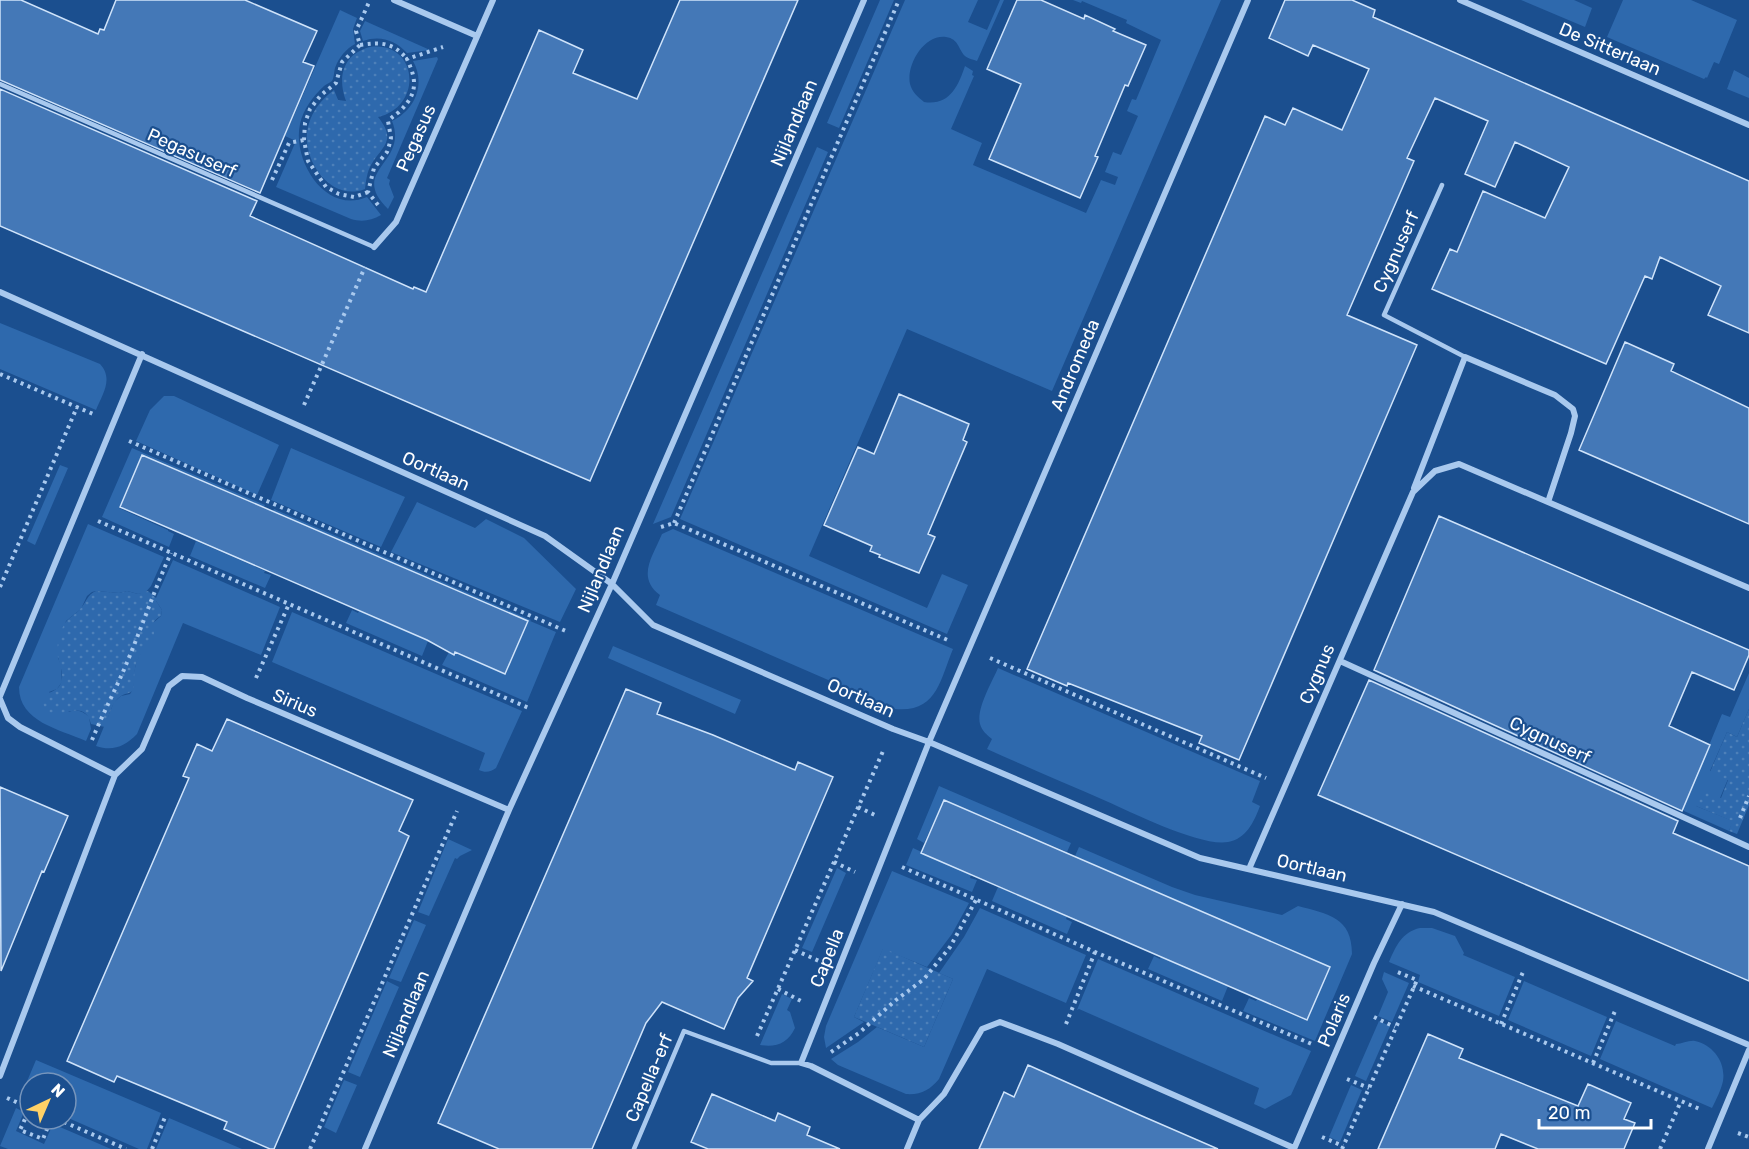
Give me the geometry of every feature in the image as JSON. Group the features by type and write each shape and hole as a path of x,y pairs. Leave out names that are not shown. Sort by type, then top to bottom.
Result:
{"street":[{"path":"394,0 477,36"},
{"name":"Pegasus","path":"374,247 396,222 493,0"},
{"name":"Nijlandlaan","path":"365,1149 509,810 612,584 864,0"},
{"name":"Andromeda","path":"928,742 1248,0"},
{"name":"De Sitterlaan","path":"1460,0 1749,125"},
{"name":"Oortlaan","path":"0,292 545,536 612,584 653,625 893,729 1200,858 1434,912 1749,1048"},
{"path":"115,775 20,727 8,718 1,707 0,698 142,354"},
{"path":"1465,357 1555,395 1573,409 1575,416 1571,433 1548,502"},
{"name":"Cygnus","path":"1249,869 1413,492 1465,357"},
{"name":"Cygnus","path":"1413,492 1435,471 1459,464 1749,588"},
{"name":"Cygnuserf","path":"1340,661 1749,847"},
{"name":"Sirius","path":"0,1076 115,775 142,749 169,686 182,676 202,677 509,810"},
{"name":"Capella","path":"801,1063 928,742"},
{"name":"Polaris","path":"1294,1149 1374,963 1402,904"},
{"path":"907,1149 919,1120 944,1094 982,1029 1000,1022 1058,1044 1294,1149"},
{"path":"1708,1149 1749,1048"},
{"path":"801,1063 919,1120"}],"lane":[{"name":"Pegasuserf","path":"0,84 374,247"},
{"name":"Cygnuserf","path":"1442,185 1384,315 1465,357"},
{"name":"Capella-erf","path":"634,1149 684,1031 771,1064 801,1063"}],"path":[{"path":"360,45 356,31 370,0"},
{"path":"674,523 899,0"},
{"path":"407,59 477,36"},
{"path":"376,42 390,45 407,59 415,81 412,94 400,111 388,121 391,138 389,146 374,168 368,192 354,197 339,195 326,187 308,161 304,140 305,123 310,109 321,95 336,83 342,62 360,45 376,42"},
{"path":"263,199 289,143 304,140"},
{"path":"368,192 393,224"},
{"path":"296,424 374,247"},
{"path":"0,374 113,423"},
{"path":"0,587 77,407"},
{"path":"109,432 587,640"},
{"path":"76,512 551,718"},
{"path":"83,760 128,662 152,595 171,553"},
{"path":"247,698 289,604"},
{"path":"748,1055 893,729"},
{"path":"310,1149 465,791"},
{"path":"883,858 1095,952 1335,1054"},
{"path":"811,1066 859,1033 924,979 950,947 976,900"},
{"path":"1058,1044 1095,952"},
{"path":"1501,1024 1531,953"},
{"path":"1342,1149 1417,980 1374,963"},
{"path":"1413,986 1720,1118"},
{"path":"1593,1063 1623,992"},
{"path":"1660,1149 1681,1101"},
{"path":"152,1149 165,1117"},
{"path":"78,1128 126,1149"},
{"path":"23,1131 43,1139 46,1131"}],"shaded area":[{"path":"880,0 894,0 839,128 827,123"},
{"path":"905,0 978,0 968,22 987,30 1000,0 1004,0 977,61 965,56 950,38 938,37 918,52 909,76 911,87 924,102 940,101 956,88 965,66 973,71 974,76 951,129 982,143 973,165 1086,213 1101,180 1115,185 1118,177 1105,172 1113,152 1121,155 1138,116 1127,111 1132,99 1136,100 1161,40 1126,23 1127,20 1082,1 1081,3 1073,0 1221,0 1052,391 907,329 809,556 927,608 942,574 968,585 947,634 680,519"},
{"path":"1521,0 1574,0 1592,8 1585,27"},
{"path":"1623,0 1691,0 1737,20 1719,64 1714,62 1707,78 1704,79 1607,37"},
{"path":"340,10 357,18 353,29 355,44 339,60 332,81 320,90 306,108 300,124 301,154 315,181 326,192 352,201 367,197 381,215 374,219 351,219 276,187 296,141 285,136"},
{"path":"365,21 430,50 407,53 387,40 363,41 360,31"},
{"path":"370,47 386,48 398,54 406,64 409,76 408,88 403,101 393,111 378,117 387,132 386,142 370,168 365,189 353,192 331,185 315,167 307,145 307,133 310,120 324,98 334,90 338,100 346,101 342,83 344,68 354,55"},
{"path":"437,57 387,178 390,180 389,184 394,197 388,209 377,196 374,185 376,175 393,147 395,136 392,121 407,110 416,96 418,79 413,61"},
{"path":"1734,70 1749,78 1749,98 1727,89"},
{"path":"817,147 828,152 671,517 653,524"},
{"path":"0,323 100,364 106,375 106,387 96,410 0,369"},
{"path":"164,396 174,396 279,445 257,495 136,441 150,410"},
{"path":"132,448 265,505 264,507 142,454 119,508 174,534 169,547 102,517"},
{"path":"291,448 405,497 381,547 271,500"},
{"path":"60,465 68,468 35,545 27,541"},
{"path":"417,502 475,528 486,519 524,538 576,589 560,622 391,552"},
{"path":"274,509 556,632 527,702 442,665 449,652 506,674 528,621 273,511"},
{"path":"88,524 164,557 151,586 145,593 92,592 87,596 81,609 66,621 58,658 61,665 62,682 57,689 49,692 69,712 80,711 89,717 91,729 86,741 42,723 33,716 21,699 19,687"},
{"path":"673,529 953,649 935,692 920,706 895,709 656,605 660,595 649,581 649,566 662,534"},
{"path":"196,541 271,575 265,588 190,556"},
{"path":"173,560 280,607 261,655 183,623 137,734 118,747 96,746 114,702 121,696 130,694 134,688 137,660 153,623 161,616 162,610 156,598"},
{"path":"96,591 119,593 127,591 138,594 148,591 156,598 162,610 161,616 153,624 153,639 137,662 134,690 121,696 115,702 105,727 91,724 87,715 82,711 54,713 48,711 43,704 45,696 57,689 61,682 62,675 57,649 62,628"},
{"path":"352,610 428,641 422,656 346,623"},
{"path":"292,612 522,711 496,768 483,772 479,770 485,753 272,662"},
{"path":"613,646 741,700 735,714 608,658"},
{"path":"998,668 1260,781 1252,802 1260,806 1252,824 1240,837 1228,842 1201,839 1149,821 987,749 992,739 985,733 979,718 985,696"},
{"path":"1749,673 1749,709 1737,737 1727,732 1710,771 1728,779 1720,798 1696,806 1733,821 1729,831 1684,811 1682,808 1722,714 1730,717"},
{"path":"1749,709 1749,805 1737,834 1729,831 1732,821 1696,806 1703,790 1721,798 1728,780 1710,772 1727,732 1737,737"},
{"path":"939,786 1071,843 1067,852 944,800 924,843 917,839"},
{"path":"448,839 472,850 455,858 429,916 418,912"},
{"path":"1079,847 1195,895 1282,915 1298,906 1336,919 1348,932 1352,954 1315,1041 1243,1011 1249,998 1256,1001 1257,999 1307,1021 1330,967 1075,856"},
{"path":"913,848 971,875 970,878 977,880 972,892 906,865"},
{"path":"837,868 846,873 812,952 802,948"},
{"path":"892,871 969,903 952,934 927,967 883,949 854,1017 864,1022 826,1048 824,1037 826,1026"},
{"path":"998,887 1067,917 1066,919 1072,922 1067,934 992,901"},
{"path":"980,908 1086,955 1066,1003 987,969 939,1079 921,1093 906,1094 838,1065 831,1059 877,1027 924,1047 953,979 939,973 964,937"},
{"path":"414,920 426,925 401,982 389,978"},
{"path":"1420,928 1432,928 1455,936 1463,955 1515,977 1499,1016 1418,982 1420,975 1389,962 1404,936"},
{"path":"883,948 953,979 924,1047 854,1017"},
{"path":"1154,956 1228,986 1222,1001 1148,969"},
{"path":"1098,959 1311,1051 1291,1095 1265,1109 1254,1104 1259,1088 1077,1010"},
{"path":"1384,972 1409,983 1392,1022 1378,1016 1388,992 1382,979"},
{"path":"387,981 399,987 360,1077 348,1072"},
{"path":"1524,981 1607,1017 1591,1056 1508,1020"},
{"path":"782,994 792,999 787,1010 790,1012 795,1028 781,1043 771,1046 760,1045"},
{"path":"1379,1021 1390,1026 1366,1081 1355,1076"},
{"path":"1616,1021 1675,1046 1695,1041 1713,1050 1722,1067 1723,1081 1712,1108 1600,1059"},
{"path":"36,1060 62,1071 31,1071"},
{"path":"78,1078 161,1113 147,1149 139,1149 78,1122"},
{"path":"344,1080 357,1085 336,1133 324,1127"},
{"path":"1351,1085 1362,1090 1340,1142 1329,1137"},
{"path":"16,1108 18,1109 18,1126 16,1131 44,1144 50,1131 69,1131 111,1149 8,1149 0,1146"},
{"path":"169,1118 242,1149 156,1149"}],"building":[{"path":"0,0 21,0 98,34 100,29 104,30 116,0 245,0 317,31 303,62 314,66 260,193 0,80"},
{"path":"680,0 798,0 590,481 0,226 0,89 257,201 250,216 413,289 414,287 426,292 539,30 583,50 573,73 637,99"},
{"path":"1017,0 1041,0 1084,19 1085,15 1115,29 1113,31 1146,45 1128,86 1125,85 1080,198 989,159 1021,84 987,69"},
{"path":"1285,0 1352,0 1375,10 1373,17 1749,181 1749,333 1708,315 1721,286 1660,257 1652,279 1645,276 1606,364 1432,289 1450,249 1457,252 1483,191 1545,218 1569,167 1515,142 1495,187 1465,174 1488,121 1435,98 1407,158 1414,161 1347,315 1417,345 1239,760 1199,743 1202,736 1027,669 1265,116 1285,125 1293,108 1342,130 1369,69 1313,45 1308,56 1269,38"},
{"path":"1625,342 1674,364 1671,371 1749,408 1749,524 1579,450"},
{"path":"899,394 969,424 963,440 967,442 928,534 935,537 919,573 879,557 880,555 870,551 872,546 824,525 858,447 874,454"},
{"path":"142,455 528,621 505,674 455,652 454,655 427,640 120,507"},
{"path":"1439,516 1749,650 1734,690 1692,672 1669,726 1710,745 1682,811 1374,670"},
{"path":"1369,680 1678,821 1673,833 1749,866 1749,981 1318,795"},
{"path":"626,689 661,703 657,714 795,770 798,762 833,777 747,978 753,981 738,998 724,1029 662,1002 646,1023 592,1149 499,1149 438,1123"},
{"path":"227,719 413,800 399,831 409,836 274,1149 224,1129 227,1122 117,1076 114,1082 67,1061 189,778 183,776 197,744 212,751"},
{"path":"0,787 68,816 44,872 42,871 1,971"},
{"path":"944,800 1330,967 1307,1020 921,853"},
{"path":"1428,1034 1463,1049 1459,1058 1578,1106 1588,1084 1631,1103 1624,1119 1635,1123 1624,1149 1538,1149 1501,1134 1495,1149 1378,1149"},
{"path":"1028,1065 1218,1149 979,1149 1004,1092 1014,1097"},
{"path":"712,1094 775,1121 778,1113 810,1127 807,1135 840,1149 708,1149 691,1142"}]}
